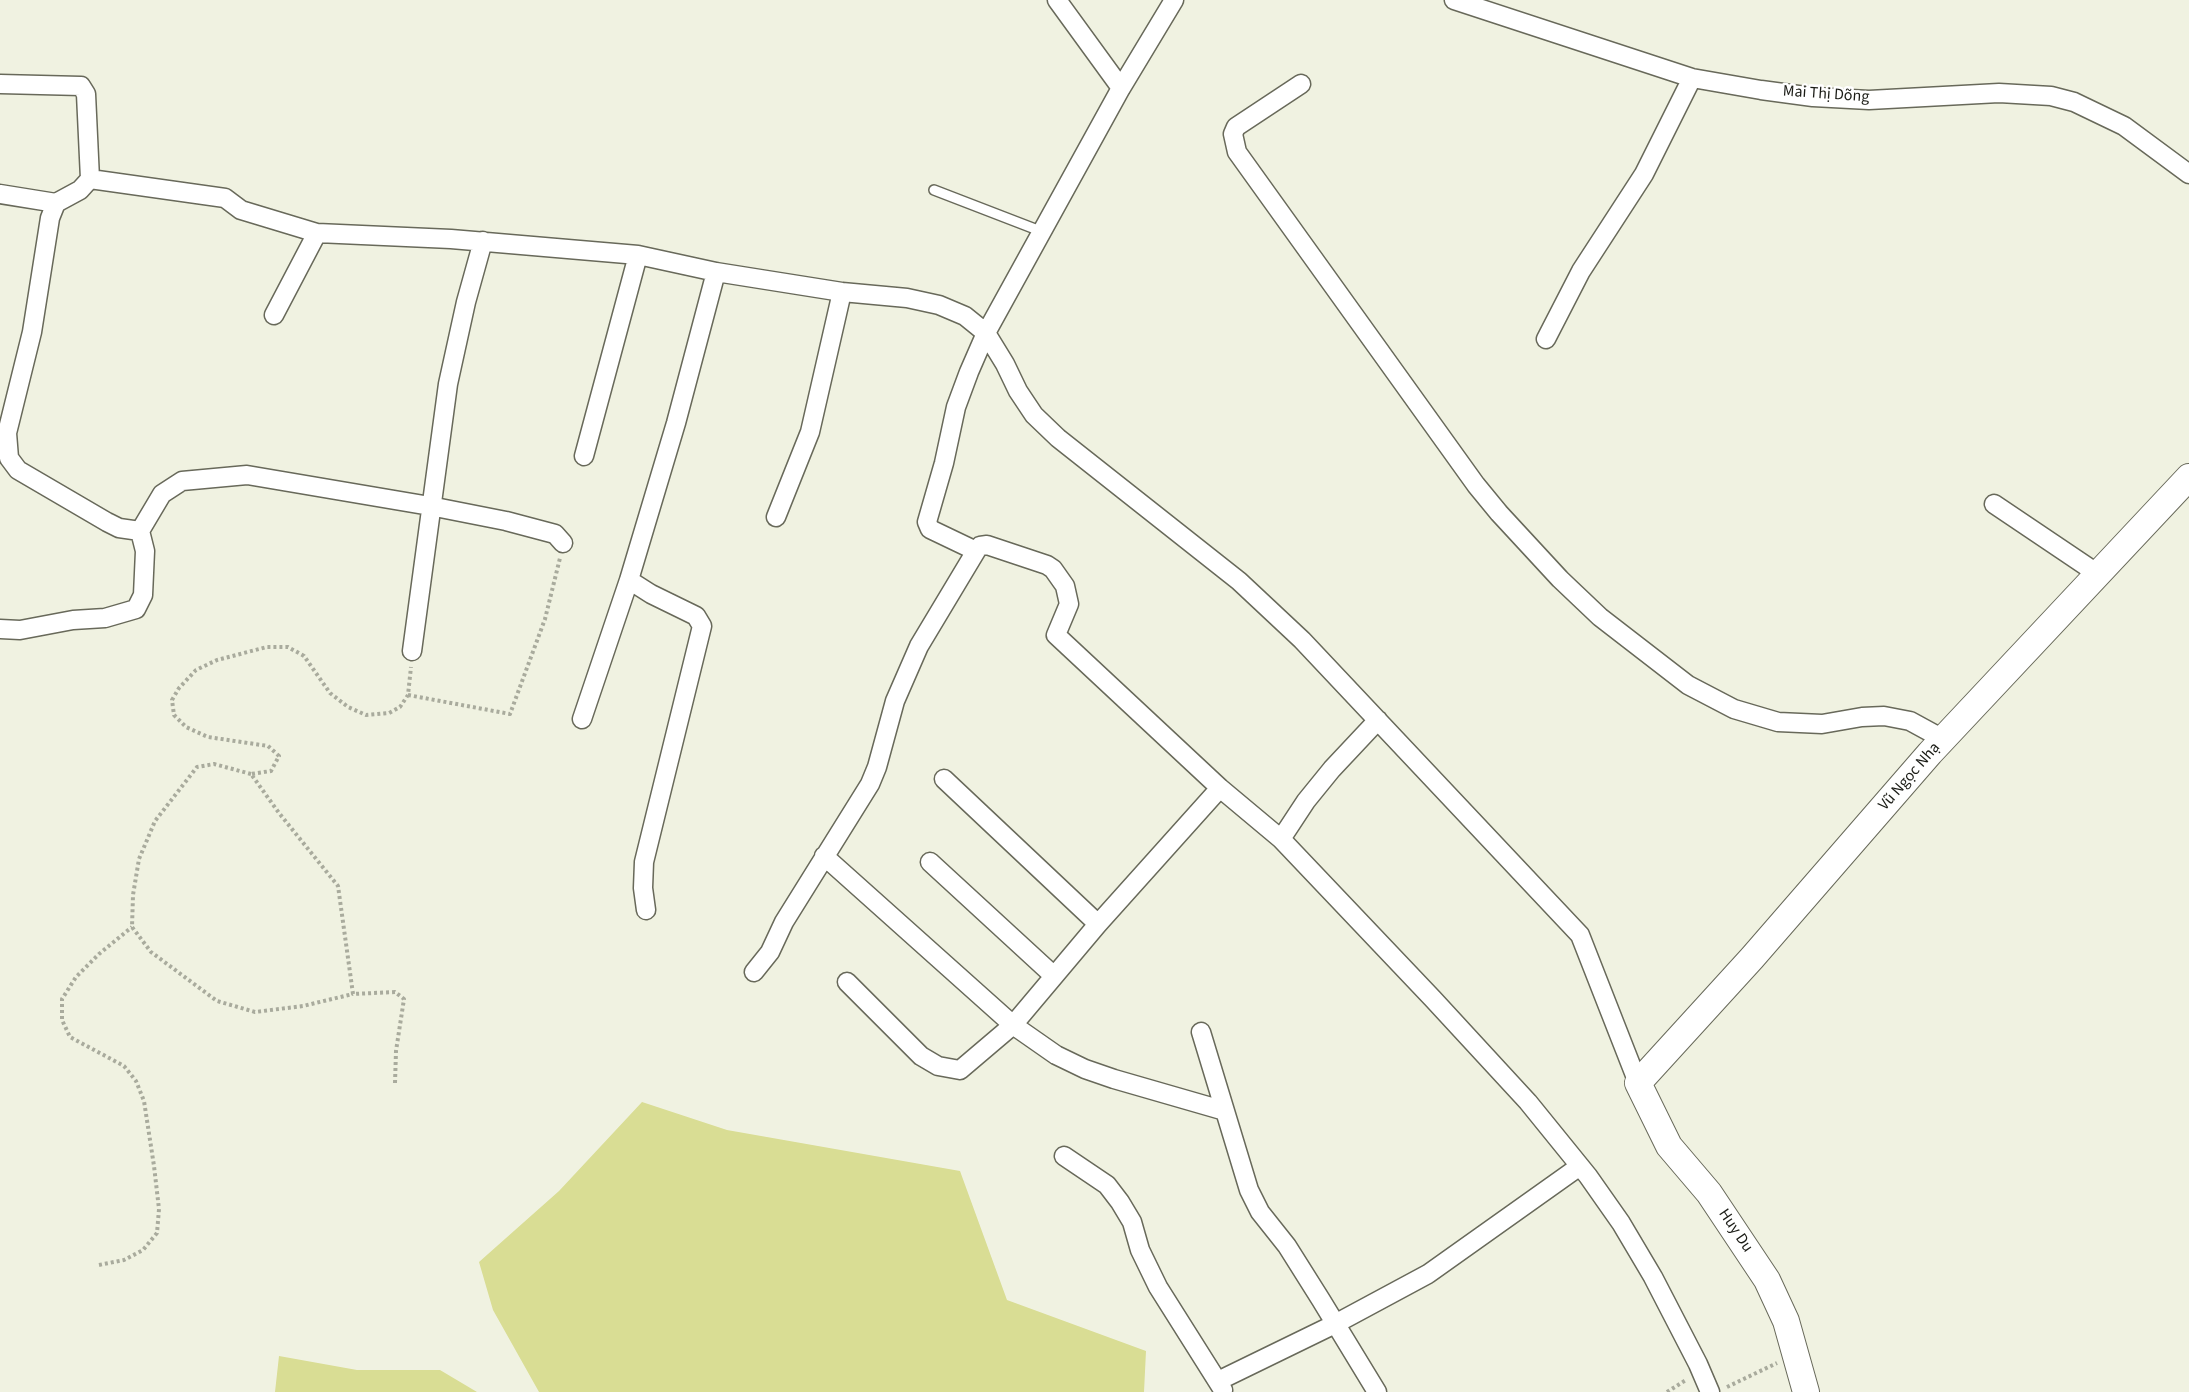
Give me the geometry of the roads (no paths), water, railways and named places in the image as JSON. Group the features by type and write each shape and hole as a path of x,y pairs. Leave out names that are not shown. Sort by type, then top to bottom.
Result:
{"street":[{"path":"1058,0 1121,88"},
{"path":"976,551 930,529 927,522 944,463 956,407 986,333 1121,88 1174,0"},
{"name":"Mai Thị Dõng","path":"1454,0 1692,78 1813,97 1869,100 1999,93 2051,96 2074,102 2124,126 2189,174"},
{"path":"1546,339 1581,271 1644,174 1692,78"},
{"path":"0,84 81,86 86,94 90,179 80,190 56,203 0,195"},
{"path":"1301,84 1236,128 1233,134 1237,152 1476,485 1560,579 1600,616 1689,685 1734,709 1778,722 1822,724 1862,717 1884,716 1910,721 1943,739"},
{"path":"90,179 225,198 241,210 317,232 483,241 638,255 716,272 842,292 907,298 939,305 965,316 986,333 1034,415 1058,438 1239,580 1302,640 1580,935 1638,1083"},
{"path":"56,203 50,218 32,332 7,433 9,458 18,470 106,522 119,528 140,531"},
{"path":"274,315 317,232"},
{"path":"412,651 448,384 466,302 483,241"},
{"path":"584,456 638,255"},
{"path":"582,719 629,580 676,423 716,272"},
{"path":"776,517 810,432 842,292"},
{"path":"0,629 20,630 73,620 105,618 136,609 143,595 145,551 140,531 162,494 182,481 247,476 430,506 541,530 555,534 563,543"},
{"name":"Vũ Ngọc Nhạ","path":"1638,1083 1760,950 1943,739 2189,477"},
{"path":"1994,504 2098,574"},
{"path":"754,972 770,952 783,922 874,776 895,701 919,646 976,551 981,546 987,545 1047,565 1053,569 1065,586 1069,604 1056,635 1220,788 1281,839 1528,1102 1580,1166 1622,1223 1698,1364 1717,1390"},
{"path":"629,580 651,594 696,616 702,626 645,862 643,888 646,910"},
{"path":"1281,839 1306,801 1332,769 1378,720"},
{"path":"944,779 1098,924"},
{"path":"847,982 921,1056 938,1066 960,1070 1013,1025 1098,924 1220,788"},
{"path":"824,856 1013,1025 1056,1055 1085,1069 1225,1111"},
{"path":"930,862 1054,976"},
{"path":"1201,1032 1252,1197 1260,1212 1287,1246 1377,1392"},
{"name":"Huy Du","path":"1638,1083 1669,1146 1709,1193 1767,1280 1786,1321 1806,1392"},
{"path":"1064,1156 1107,1185 1120,1202 1132,1222 1140,1250 1158,1287 1221,1387 1428,1274 1580,1166"}],"lane":[{"path":"934,190 1043,232"}]}
